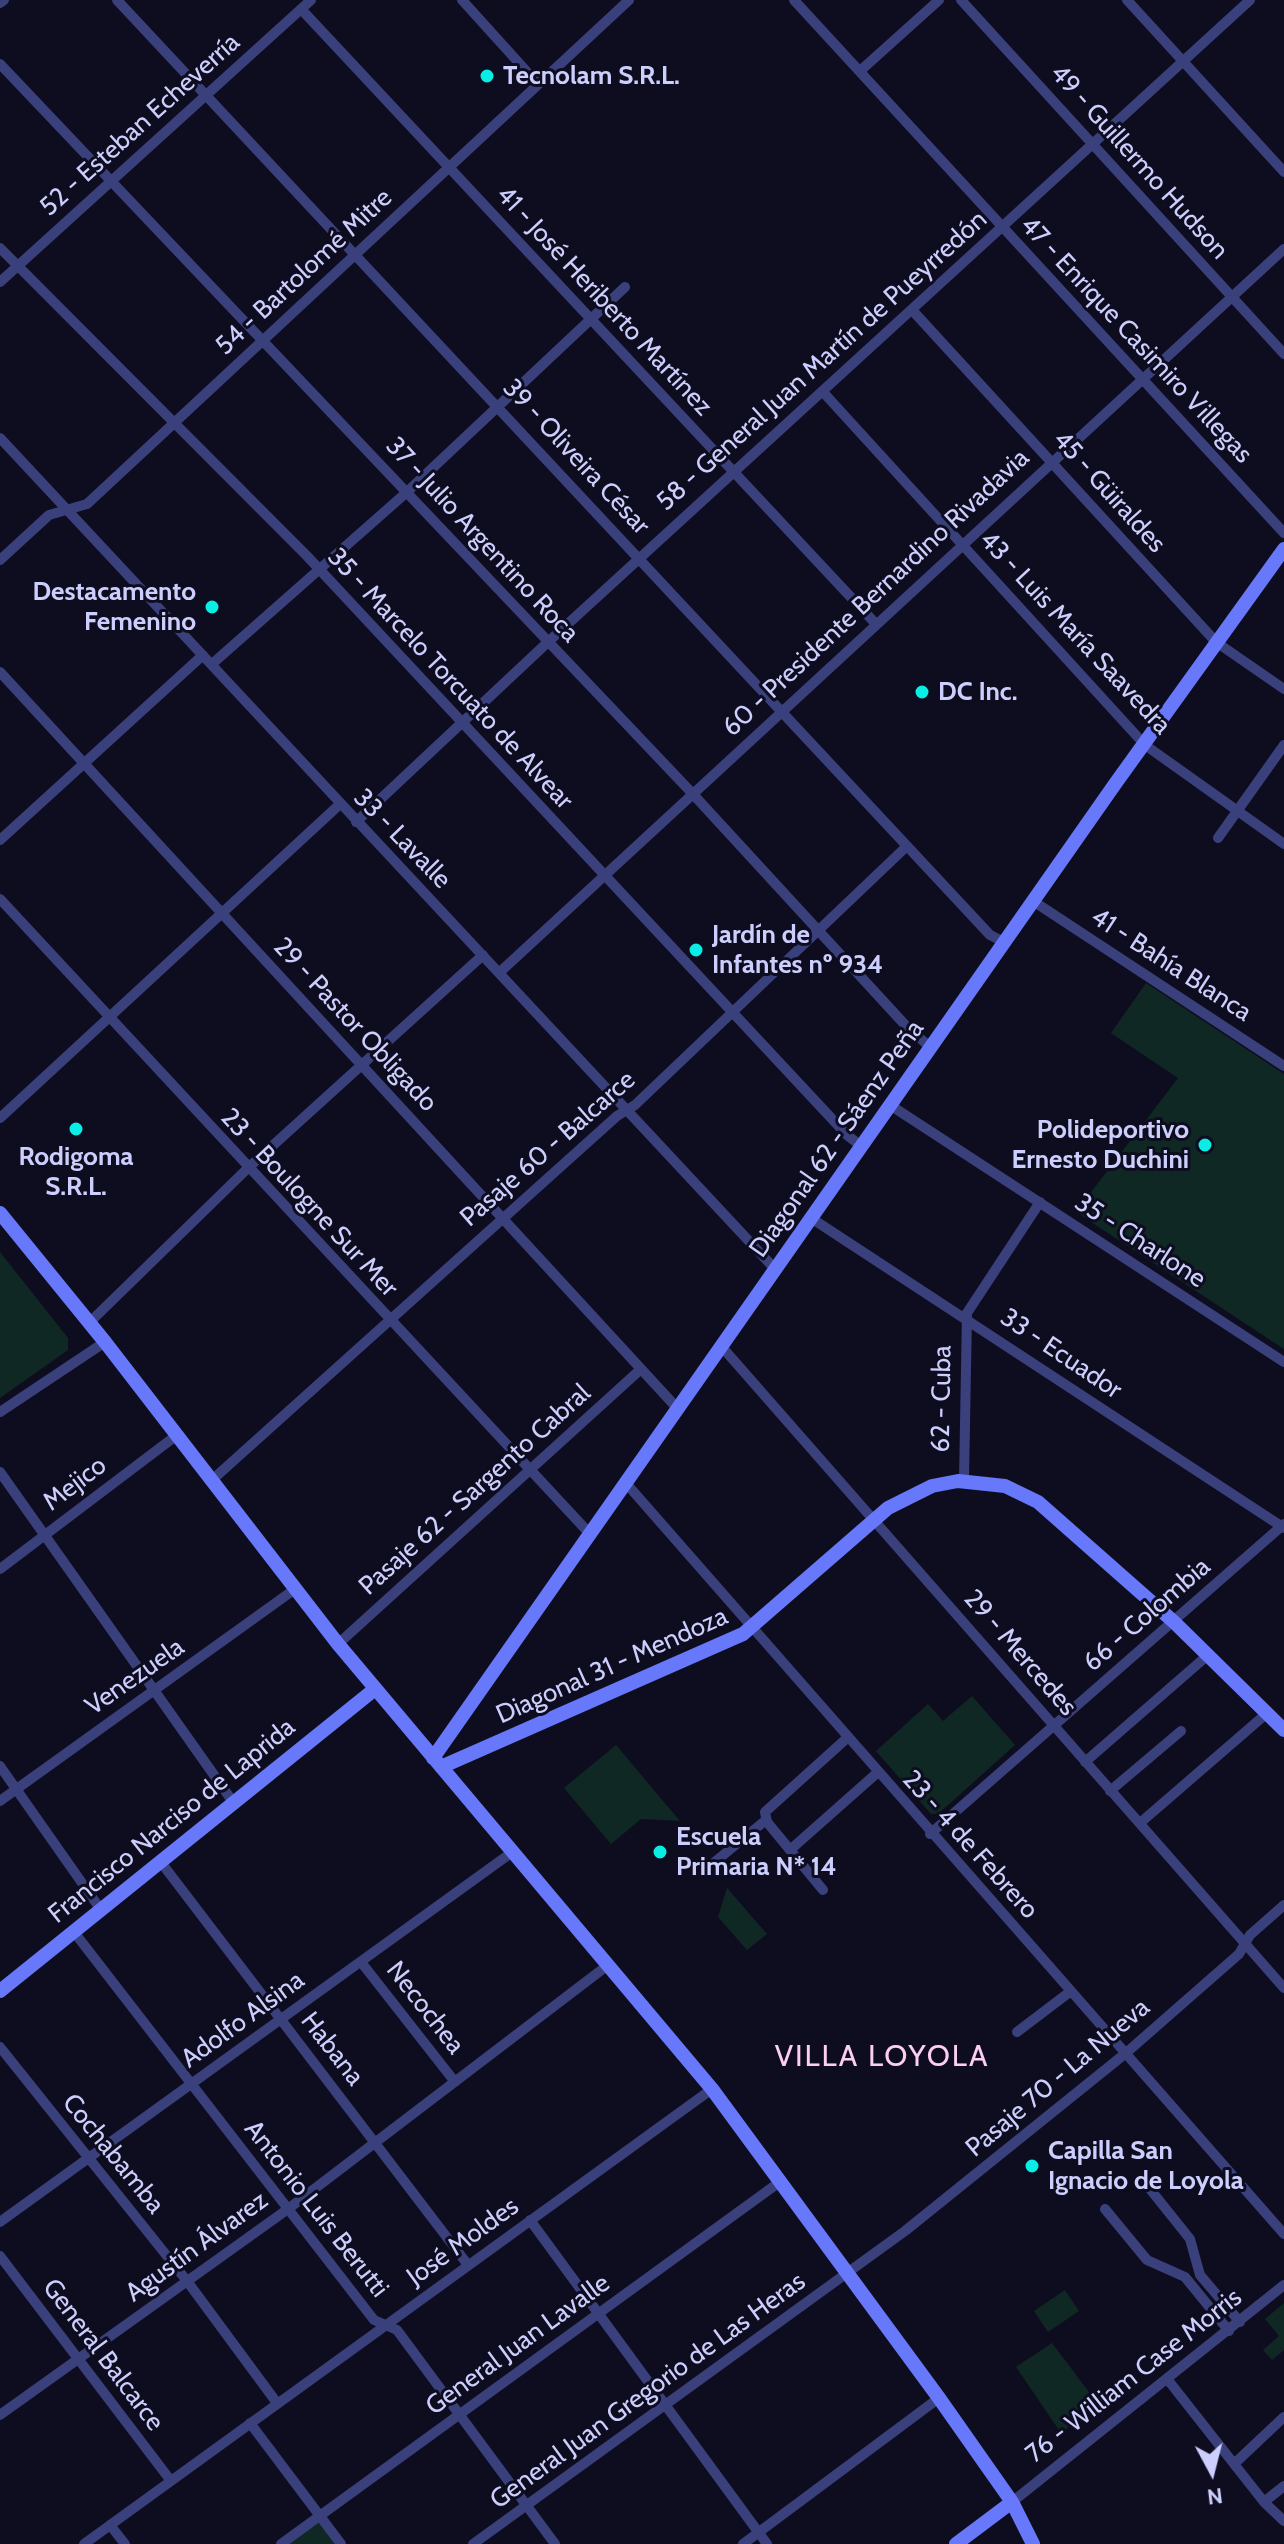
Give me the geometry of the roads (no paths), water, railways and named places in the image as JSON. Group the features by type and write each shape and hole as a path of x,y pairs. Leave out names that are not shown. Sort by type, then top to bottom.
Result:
{"street":[{"name":"39 - Oliveira César","path":"117,0 990,935 1004,942"},
{"name":"52 - Esteban Echeverría","path":"0,282 311,0"},
{"path":"462,0 538,84"},
{"name":"47 - Enrique Casimiro Villegas","path":"794,0 1284,533"},
{"path":"860,71 939,0"},
{"name":"49 - Guillermo Hudson","path":"961,0 1284,354"},
{"path":"1127,0 1284,172"},
{"name":"58 - General Juan Martín de Pueyrredón","path":"356,822 460,722 1250,0"},
{"name":"54 - Bartolomé Mitre","path":"0,560 49,515 87,504 627,1"},
{"name":"41 - José Heriberto Martínez","path":"301,9 875,623"},
{"name":"37 - Julio Argentino Roca","path":"0,64 691,792 920,1041 930,1047"},
{"name":"35 - Marcelo Torcuato de Alvear","path":"0,248 176,421 320,571 847,1135 861,1146"},
{"name":"60 - Presidente Bernardino Rivadavia","path":"500,972 602,874 1284,249"},
{"path":"212,664 407,492 625,287"},
{"name":"45 - Güiraldes","path":"913,311 1216,642 1284,689"},
{"name":"43 - Luis María Saavedra","path":"823,392 1145,745 1284,844"},
{"name":"33 - Lavalle","path":"0,438 775,1269"},
{"name":"Diagonal 62 - Sáenz Peña","path":"437,1763 625,1482 1284,549"},
{"path":"0,840 203,655"},
{"name":"29 - Pastor Obligado","path":"0,672 677,1408"},
{"path":"1218,838 1284,745"},
{"path":"0,1118 224,915 339,805"},
{"name":"Pasaje 60 - Balcarce","path":"212,1480 502,1216 627,1109 907,846"},
{"name":"23 - Boulogne Sur Mer","path":"0,899 590,1534"},
{"name":"41 - Bahía Blanca","path":"1033,901 1284,1066"},
{"path":"89,1323 248,1168 483,955"},
{"name":"35 - Charlone","path":"890,1105 1284,1362"},
{"path":"966,1317 968,1308 1040,1202"},
{"path":"0,1213 105,1342 338,1644 712,2089 939,2398 1012,2502 1033,2544"},
{"name":"33 - Ecuador","path":"811,1218 1283,1526"},
{"name":"62 - Cuba","path":"964,1480 966,1317"},
{"path":"0,1412 105,1342"},
{"name":"29 - Mercedes","path":"722,1347 1284,1988"},
{"name":"Pasaje 62 - Sargento Cabral","path":"338,1644 641,1369"},
{"name":"Mejico","path":"0,1569 177,1435"},
{"path":"0,1472 233,1802"},
{"name":"Diagonal 31 - Mendoza","path":"437,1763 753,1629 874,1519 919,1491 944,1482 964,1480 1005,1486 1038,1502 1174,1622 1284,1730"},
{"name":"23 - 4 de Febrero","path":"625,1482 846,1739 1284,2234"},
{"name":"66 - Colombia","path":"930,1834 1283,1526"},
{"name":"Venezuela","path":"0,1801 295,1589"},
{"path":"1085,1762 1208,1655"},
{"name":"Francisco Narciso de Laprida","path":"0,1991 375,1689"},
{"path":"1140,1823 1266,1714"},
{"path":"1110,1791 1181,1731"},
{"path":"823,1890 766,1820 765,1812 846,1739"},
{"path":"0,1766 101,1910"},
{"path":"790,1850 877,1773"},
{"path":"711,1865 766,1820"},
{"name":"Adolfo Alsina","path":"0,2222 511,1853"},
{"name":"Habana","path":"160,1861 468,2265"},
{"name":"Pasaje 70 - La Nueva","path":"849,2273 1126,2053 1239,1954 1284,1905"},
{"name":"Antonio Luis Berutti","path":"74,1932 374,2320 397,2330 555,2544"},
{"name":"Necochea","path":"361,1962 455,2082"},
{"name":"Agustín Álvarez","path":"0,2415 288,2209 608,1965"},
{"path":"1017,2032 1071,1991"},
{"name":"Cochabamba","path":"0,2047 187,2281 277,2403"},
{"name":"José Moldes","path":"84,2544 712,2089"},
{"path":"1142,2179 1190,2239 1200,2275 1240,2322"},
{"name":"General Juan Lavalle","path":"281,2544 781,2181"},
{"path":"1105,2209 1147,2260 1185,2277 1229,2331"},
{"path":"530,2220 767,2544"},
{"name":"General Balcarce","path":"0,2256 171,2481"},
{"name":"General Juan Gregorio de Las Heras","path":"473,2544 849,2273"},
{"name":"76 - William Case Morris","path":"1012,2502 1284,2285"},
{"path":"1168,2380 1264,2502 1284,2521"},
{"path":"743,2544 939,2398"},
{"path":"1234,2464 1284,2417"},
{"path":"250,2423 341,2544"},
{"path":"1264,2502 1284,2486"},
{"path":"956,2544 1012,2502"},
{"path":"110,2525 125,2544"}],"place":[{"name":"Tecnolam S.R.L.","path":"487,76"},
{"name":"Destacamento Femenino","path":"212,607"},
{"name":"DC Inc.","path":"922,692"},
{"name":"Jardín de Infantes nº 934","path":"696,950"},
{"name":"Rodigoma S.R.L.","path":"76,1129"},
{"name":"Polideportivo Ernesto Duchini","path":"1205,1145"},
{"name":"Escuela Primaria N* 14","path":"660,1852"},
{"name":"Capilla San Ignacio de Loyola","path":"1032,2166"}],"district":[{"name":"VILLA LOYOLA","path":"882,2057"}]}
